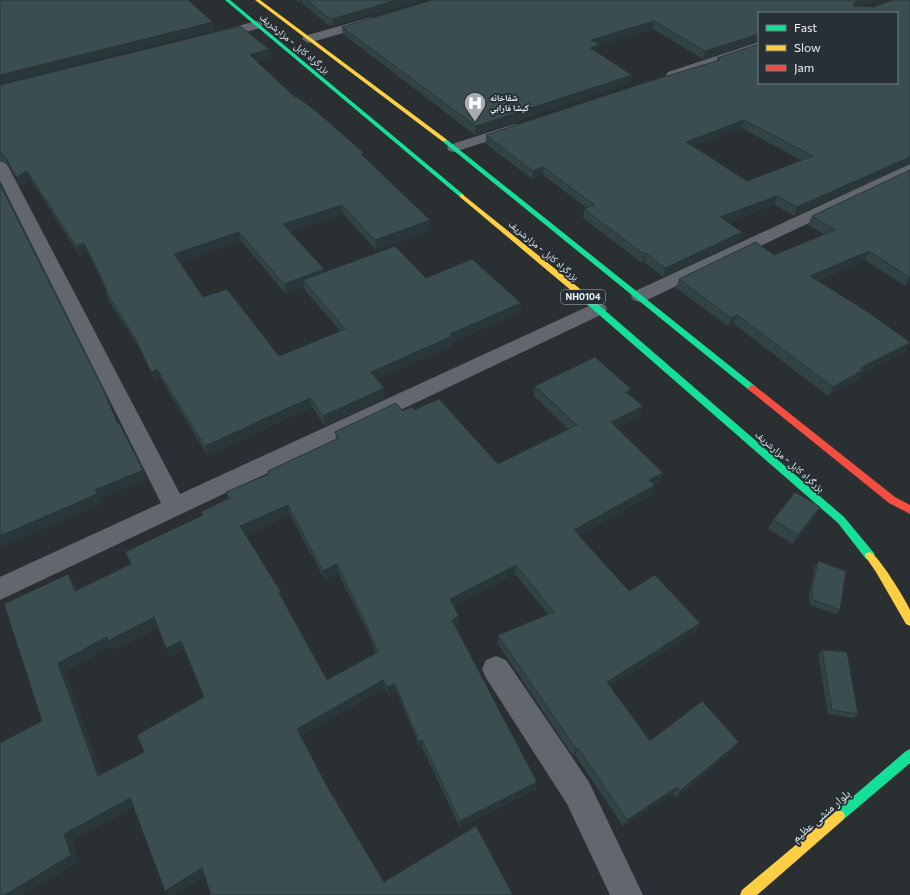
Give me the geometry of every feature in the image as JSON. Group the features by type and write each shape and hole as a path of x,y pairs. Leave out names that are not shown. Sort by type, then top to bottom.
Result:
{"main road":[{"name":"بزرگراه کابل - مزارشریف","path":"227,0 598,309 841,520 880,569 910,621"},
{"name":"بزرگراه کابل - مزارشریف","path":"258,0 454,148 892,500 910,510"},
{"name":"بلوار منشی عظیم","path":"747,895 910,755"}],"street":[{"path":"308,39 382,18"},
{"path":"204,39 257,26"},
{"path":"662,78 758,46"},
{"path":"454,148 528,123"},
{"path":"0,166 175,507"},
{"path":"640,296 910,169"},
{"path":"0,589 598,309"},
{"path":"496,669 578,792 627,895"}],"building":[{"path":"0,0 188,0 213,22 0,75"},
{"path":"307,0 397,0 332,19 326,16"},
{"path":"432,0 859,0 856,1 853,6 873,7 893,0 910,0 910,157 797,207 777,196 720,217 742,232 665,268 584,209 595,205 543,167 533,171 486,135 644,83 720,60 717,58 758,44 758,84 898,84 898,12 758,12 758,34 705,51 654,21 591,40 599,45 590,48 632,75 476,126 342,27","holes":["744,120 813,156 747,181 686,142"]},
{"path":"240,26 269,49 250,55 295,97 316,111 364,153 361,154 430,220 375,240 342,205 283,224 324,269 284,284 239,232 174,254 203,297 227,289 279,356 345,329 303,280 395,246 426,278 472,259 521,303 450,334 452,336 371,372 384,388 323,416 310,398 205,446 157,369 151,372 135,338 105,290 107,290 84,243 76,246 27,171 16,177 5,156 0,153 0,85"},
{"path":"910,170 910,277 869,251 810,276 868,312 910,342 860,368 863,370 833,387 737,315 731,318 679,279 756,242 774,255 835,230 812,216"},
{"path":"0,184 102,387 118,424 119,423 143,470 95,490 97,494 0,536"},
{"path":"595,357 631,389 626,392 643,406 611,422 663,473 649,480 655,485 574,530 629,591 655,575 700,623 607,682 650,741 702,701 739,742 680,791 677,787 627,820 578,748 576,749 498,635 554,612 516,565 450,599 459,616 452,620 537,782 460,821 422,740 419,741 395,684 387,687 383,680 297,729 328,788 384,882 476,826 513,895 211,895 202,868 165,891 130,798 64,834 71,855 5,895 0,895 0,743 42,721 4,604 68,574 75,591 131,564 125,552 203,515 201,512 229,498 226,492 269,474 268,471 339,438 335,432 396,403 403,411 412,407 414,410 439,399 498,464 577,425 535,386","holes":["288,505 323,571 337,564 364,619 378,652 327,680 279,593 281,592 240,526","154,617 166,648 181,641 204,697 137,735 144,752 98,776 58,663 107,637 108,641"]},
{"path":"795,492 820,507 798,535 773,520"},
{"path":"818,561 846,571 840,610 813,600 812,590"},
{"path":"822,650 847,652 858,714 832,710"}],"traffic: fast":[{"path":"227,0 462,196"},
{"path":"444,140 752,388"},
{"path":"576,290 841,520 870,556"},
{"path":"839,816 910,755"}],"traffic: slow":[{"path":"257,0 444,140"},
{"path":"462,196 576,290"},
{"path":"870,556 880,569 910,621"},
{"path":"747,895 839,816"}],"traffic: jam":[{"path":"752,388 892,500 910,510"}],"place":[{"name":"شفاخانه كيشا فارابي","path":"475,122"}]}
